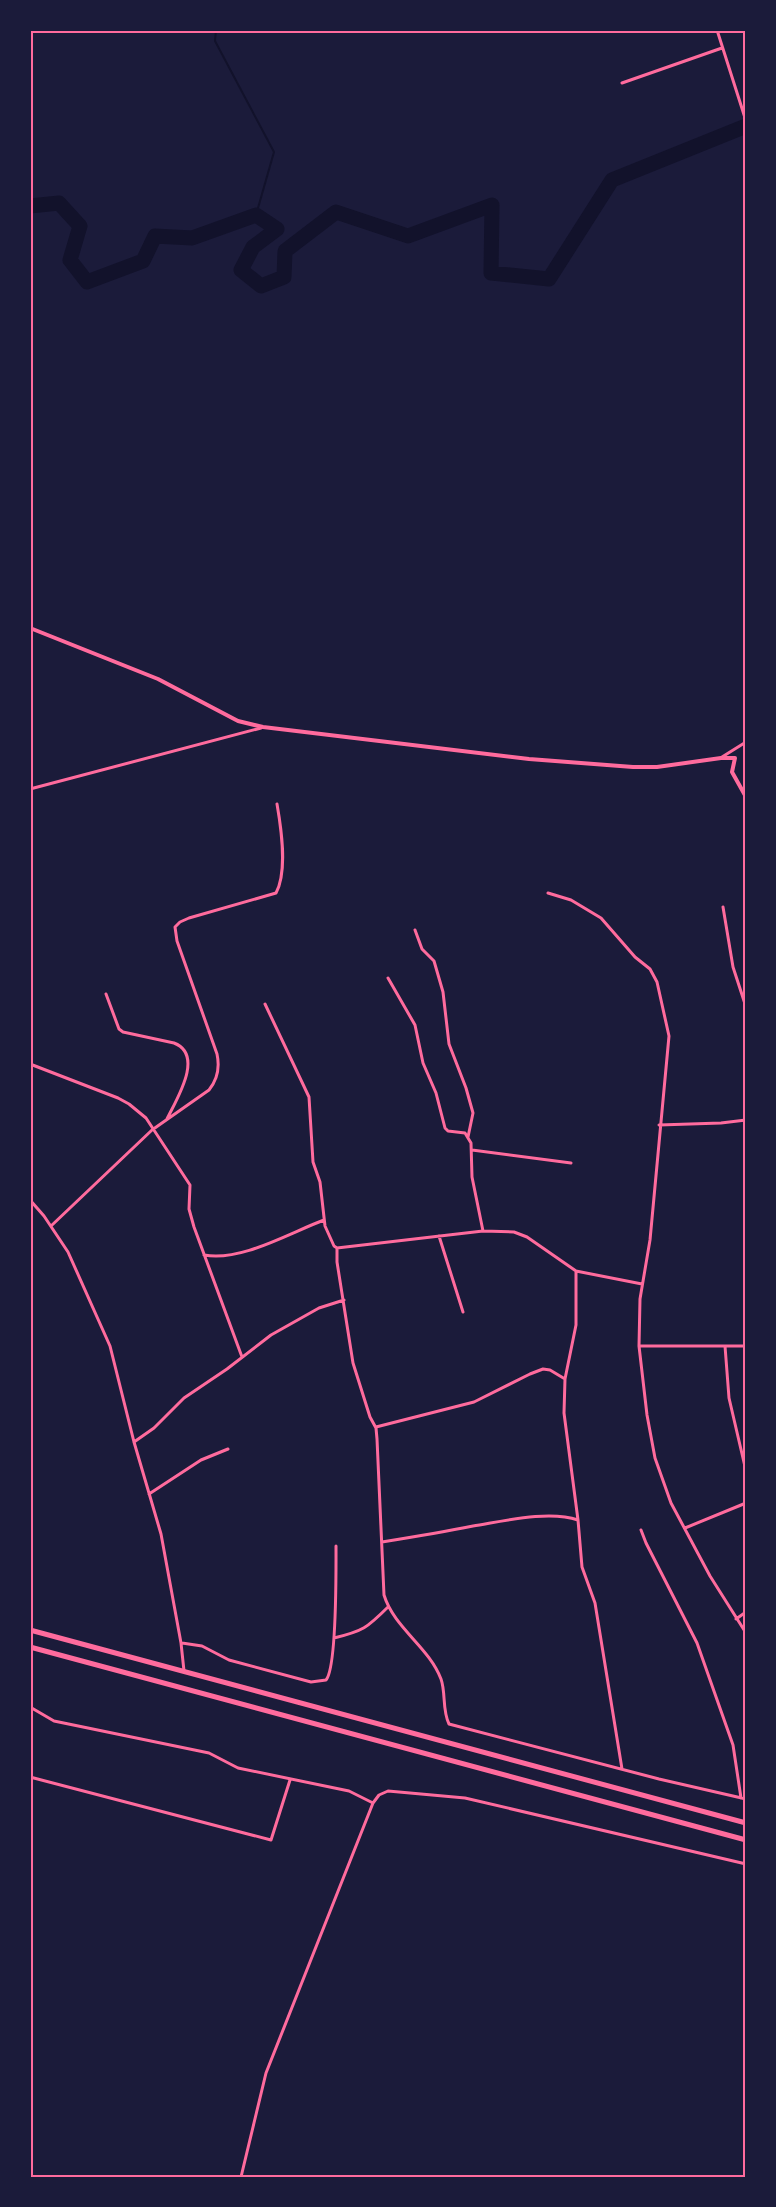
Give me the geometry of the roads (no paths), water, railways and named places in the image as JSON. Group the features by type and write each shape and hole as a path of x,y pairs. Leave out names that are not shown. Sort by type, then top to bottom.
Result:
{"main road":[{"path":"30,1630 746,1823"},
{"path":"30,1647 746,1840"}],"street":[{"path":"717,30 746,121"},
{"path":"622,83 722,48"},
{"path":"30,628 158,679 238,721 263,728 529,759 633,767 735,758 732,772 746,797"},
{"path":"30,789 263,728"},
{"path":"721,758 746,742"},
{"path":"51,1226 152,1130 209,1090 215,1082 219,1062 177,941 175,927 189,918 276,893 279,887 282,853 282,835 277,804"},
{"path":"548,893 571,900 602,918 634,957 654,974 664,1008 669,1036 650,1240 642,1284 639,1346 647,1415 655,1458 663,1483 684,1528 746,1633"},
{"path":"723,907 733,967 746,1007"},
{"path":"414,930 422,949 434,962 443,992 449,1044 473,1113 468,1137 472,1150 472,1177 483,1231"},
{"path":"388,978 415,1025 423,1063 436,1093 445,1128 468,1137"},
{"path":"106,994 119,1029 123,1032 174,1043 182,1046 186,1051 187,1064 183,1089 166,1121"},
{"path":"264,1004 309,1097 313,1162 320,1182 324,1220 331,1240 337,1248 353,1362 370,1417 376,1428 382,1578 387,1607 432,1661 442,1680 449,1724 622,1770 744,1798 733,1745 697,1643 641,1530"},
{"path":"30,1064 129,1104 140,1112 190,1185 189,1209 242,1357"},
{"path":"660,1125 746,1120"},
{"path":"472,1150 571,1163"},
{"path":"30,1200 68,1252 110,1346 134,1442 161,1534 184,1671"},
{"path":"204,1255 214,1257 252,1249 324,1220"},
{"path":"337,1248 483,1231 514,1232 526,1237 576,1271 642,1284"},
{"path":"439,1236 463,1312"},
{"path":"576,1271 576,1325 565,1379 564,1413 582,1567 595,1603 622,1770"},
{"path":"134,1442 154,1428 184,1398 297,1319 344,1299"},
{"path":"639,1346 746,1346"},
{"path":"725,1346 729,1398 746,1471"},
{"path":"376,1428 474,1402 530,1374 543,1370 550,1370 565,1379"},
{"path":"149,1494 201,1460 228,1449"},
{"path":"684,1528 746,1503"},
{"path":"382,1542 514,1520 557,1516 578,1520"},
{"path":"181,1643 202,1646 229,1660 310,1682 321,1682 330,1676 334,1638 336,1546"},
{"path":"334,1638 358,1632 387,1607"},
{"path":"736,1619 746,1612"},
{"path":"30,1707 54,1721 209,1753 238,1768 348,1791 373,1803"},
{"path":"30,1777 271,1840 290,1780"},
{"path":"241,2177 266,2073 373,1803 379,1795 388,1791 465,1798 746,1864"}],"waterway":[{"path":"216,30 215,41 274,152 256,215"},
{"path":"30,206 59,203 80,226 70,260 87,282 143,261 155,236 192,238 256,215 277,229 253,247 241,270 261,286 284,277 285,251 336,212 408,236 492,205 491,273 549,279 612,180 746,126"}]}
